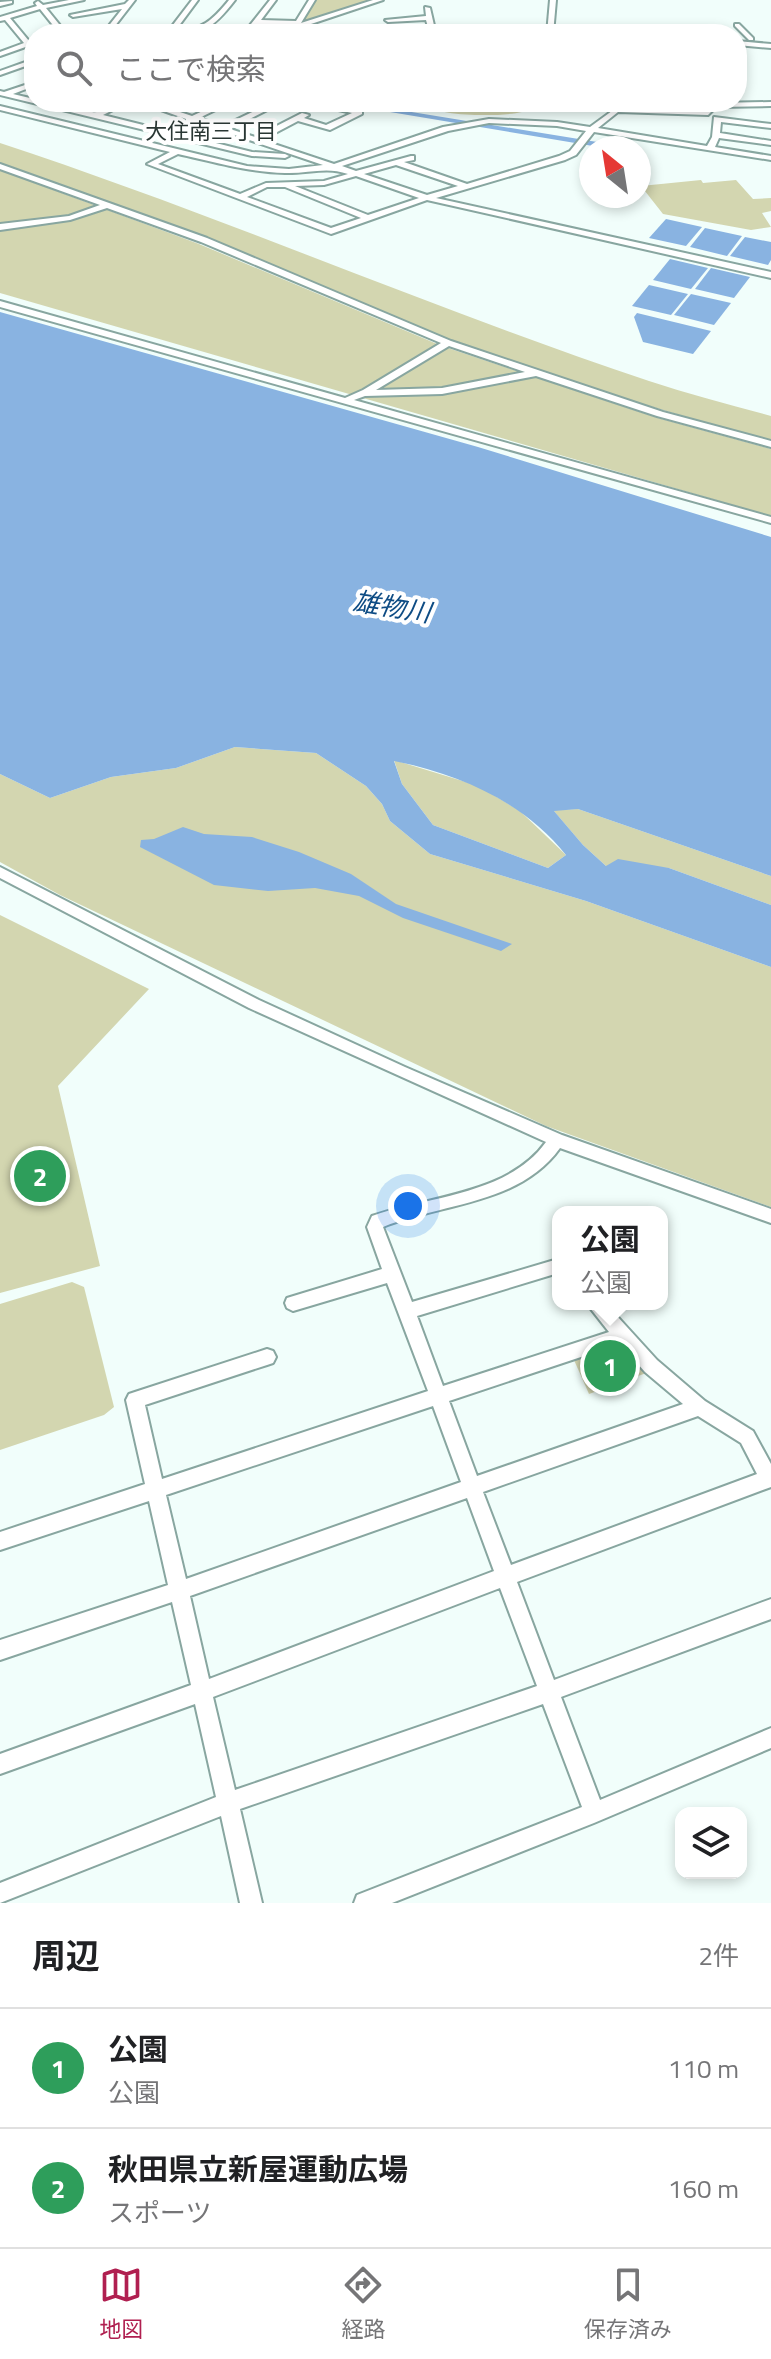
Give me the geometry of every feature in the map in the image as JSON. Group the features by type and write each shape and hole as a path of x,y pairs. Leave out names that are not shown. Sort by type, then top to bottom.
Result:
{"street":[{"path":"35,0 55,24"},
{"path":"24,39 12,32 3,18 61,2 81,0"},
{"path":"177,24 195,0"},
{"path":"213,24 232,0"},
{"path":"273,0 258,22 285,24"},
{"path":"299,24 312,0"},
{"path":"301,24 380,0"},
{"path":"551,24 553,0"},
{"path":"0,4 10,2"},
{"path":"61,2 81,24"},
{"path":"73,15 130,3"},
{"path":"114,24 130,3"},
{"path":"427,8 427,18 431,24"},
{"path":"388,20 427,18"},
{"path":"747,35 751,39"},
{"path":"747,40 771,37"},
{"path":"747,43 771,46"},
{"path":"0,54 24,45"},
{"path":"0,64 12,69"},
{"path":"0,73 24,64"},
{"path":"2,94 24,87"},
{"path":"2,94 24,99"},
{"path":"747,104 771,104"},
{"path":"0,108 175,152 269,171 336,166 446,129 489,121 521,121 582,136"},
{"path":"80,112 252,154 300,155"},
{"path":"96,116 104,112"},
{"path":"152,114 156,112"},
{"path":"172,112 431,199 771,275"},
{"path":"142,144 207,112"},
{"path":"223,129 258,112"},
{"path":"255,140 312,112"},
{"path":"298,119 327,128 359,112"},
{"path":"587,136 609,112"},
{"path":"131,124 142,119"},
{"path":"710,148 716,135 717,119 771,126"},
{"path":"716,135 771,143"},
{"path":"651,143 771,158"},
{"path":"175,152 151,164 331,231 389,209 562,158 573,153 579,146"},
{"path":"243,196 266,185 324,183 361,175 411,158"},
{"path":"398,163 469,187"},
{"path":"0,166 204,240 448,343 660,414 771,444"},
{"path":"284,186 369,218"},
{"path":"0,227 70,218 107,205"},
{"path":"0,304 771,520"},
{"path":"347,400 448,343"},
{"path":"363,393 438,391 536,373"},
{"path":"0,872 254,1004 557,1140 771,1216"},
{"path":"557,1140 550,1155 510,1181 378,1221 376,1233 594,1813"},
{"path":"405,1312 552,1268"},
{"path":"293,1303 391,1274"},
{"path":"0,1764 201,1694 505,1576 769,1479 747,1437 699,1407 651,1366 600,1310"},
{"path":"0,1541 621,1336"},
{"path":"251,1903 135,1400 267,1357"},
{"path":"0,1650 178,1591 699,1407"},
{"path":"0,1894 228,1803 548,1692 771,1609"},
{"path":"365,1903 594,1813 771,1738"}],"green space":[{"path":"316,0 378,0 300,23"},
{"path":"446,112 522,112 500,115"},
{"path":"0,143 163,200 567,353 664,386 771,416 771,442 569,382 450,342 205,239 0,164"},
{"path":"0,170 199,244 442,346 658,418 771,449 771,516 0,293"},
{"path":"736,180 753,199 771,198 771,211 762,213 771,227 751,230 663,214 651,199 651,185"},
{"path":"235,747 316,753 366,786 382,804 390,821 430,854 586,901 771,967 771,1207 546,1126 60,895 0,862 0,774 50,798 111,777 176,768"},
{"path":"394,760 479,786 520,811 566,855 548,868 433,825 402,784"},
{"path":"578,809 771,876 771,905 669,868 606,866 553,810"},
{"path":"0,915 149,989 58,1086 100,1266 0,1293"},
{"path":"72,1282 84,1287 114,1407 104,1415 0,1450 0,1304"},
{"path":"622,1344 649,1372 589,1394 574,1360"}],"water":[{"path":"390,112 412,112 579,139 579,144"},
{"path":"666,219 702,227 686,246 649,238"},
{"path":"705,228 742,236 727,256 690,247"},
{"path":"745,237 771,242 768,265 730,256"},
{"path":"670,259 708,268 691,289 653,280"},
{"path":"711,268 750,277 734,298 695,289"},
{"path":"649,285 688,294 671,315 632,306"},
{"path":"691,294 731,303 714,325 674,315"},
{"name":"雄物川","path":"0,312 478,447 771,537 771,876 578,809 554,811 606,866 618,859 669,868 771,905 771,967 586,901 430,854 390,821 382,804 366,786 316,753 235,747 176,768 111,777 50,798 0,774","holes":["394,761 466,782 510,805 549,836 566,855 548,868 433,825 402,784"]},
{"path":"637,313 711,331 693,354 643,342 634,317"},
{"path":"183,827 204,834 252,837 299,852 351,874 396,904 512,944 501,951 403,918 359,896 315,888 268,891 214,885 140,847 141,840 154,839"}],"place":[{"name":"秋田県立新屋運動広場","path":"40,1176"},
{"name":"公園","path":"610,1366"}],"district":[{"name":"大住南三丁目","path":"211,131"}]}
